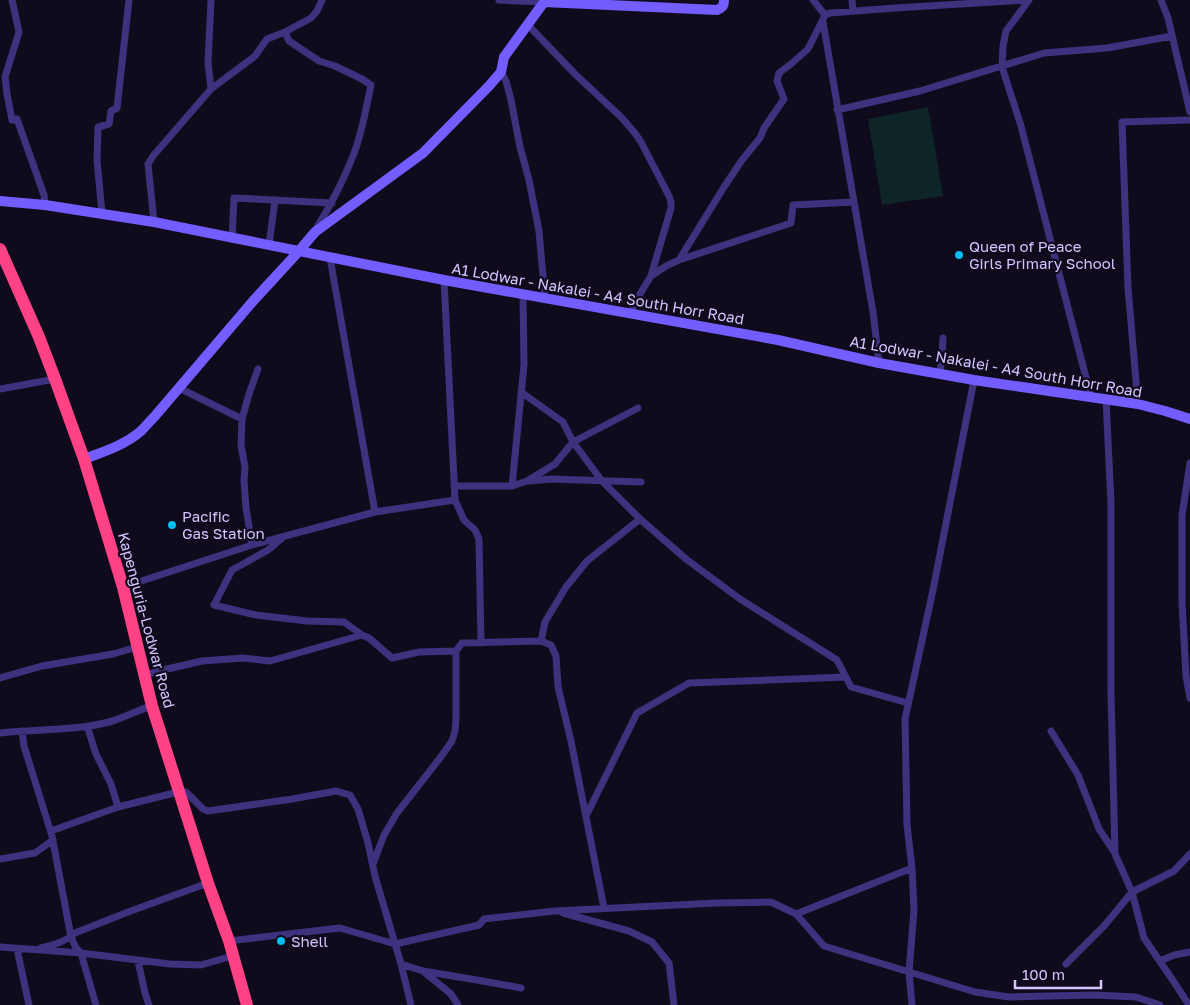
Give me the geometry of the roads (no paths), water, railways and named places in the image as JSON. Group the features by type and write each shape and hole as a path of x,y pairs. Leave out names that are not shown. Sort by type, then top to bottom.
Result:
{"highway":[{"name":"Kapenguria-Lodwar Road","path":"0,250 39,337 84,459 123,586 152,706 247,1005"}],"main road":[{"path":"84,459 121,444 140,432 315,232 423,153 501,72 504,57 544,2 717,10 724,5 724,0"},
{"name":"A1 Lodwar - Nakalei - A4 South Horr Road","path":"0,201 46,205 154,222 444,280 778,340 879,363 974,380 1138,404 1190,419"}],"street":[{"path":"12,0 19,32 5,77 7,94 12,120 17,119 46,205"},
{"path":"102,213 97,160 98,127 109,124 111,111 117,108 129,0"},
{"path":"210,0 208,63 211,89"},
{"path":"154,222 148,164 153,156 211,89 255,56 267,40 311,18 322,0"},
{"path":"499,0 544,2"},
{"path":"812,0 824,17 823,24 837,110 874,312 879,363"},
{"path":"852,0 853,11"},
{"path":"679,260 728,180 760,138 764,128 784,99 777,81 779,73 808,49 824,17 830,13 936,3 1028,0"},
{"path":"1028,0 1006,31 1002,67 1021,126 1092,396"},
{"path":"1161,0 1168,18 1190,112"},
{"path":"528,24 574,74 622,118 634,132 669,196 671,208 651,276 637,298 630,314"},
{"path":"284,32 289,41 319,61 335,66 371,84 354,155 332,202 315,232"},
{"path":"837,110 920,91 1044,53 1107,48 1172,36"},
{"path":"501,72 506,81 511,100 539,231 545,298"},
{"path":"1138,404 1128,288 1122,122 1190,120"},
{"path":"232,238 234,198 332,202"},
{"path":"269,245 275,200"},
{"path":"651,276 679,260 791,223 793,205 854,202"},
{"path":"330,258 375,512"},
{"path":"444,280 454,500 464,520 475,530 479,539 480,643"},
{"path":"512,486 524,366 523,294"},
{"path":"940,374 943,338"},
{"path":"252,545 246,508 245,467 241,445 242,419 258,370"},
{"path":"0,389 55,379"},
{"path":"912,1005 909,972 914,910 907,825 905,719 935,580 974,380"},
{"path":"179,388 242,419"},
{"path":"521,392 563,422 573,442 602,481 640,519 686,559 740,599 837,660 851,687 908,703"},
{"path":"1106,399 1111,503 1111,693 1115,854"},
{"path":"454,486 512,486 527,481 555,464 573,442 638,408"},
{"path":"1190,463 1182,515 1182,602 1186,676 1190,698"},
{"path":"527,481 551,479 641,482"},
{"path":"123,586 252,545 375,512 454,500"},
{"path":"541,641 545,622 566,587 587,560 640,519"},
{"path":"284,537 268,550 232,570 214,605 256,615 307,621 344,622 362,635 370,638 392,658 419,652 456,651"},
{"path":"145,675 202,661 243,658 270,661 362,635"},
{"path":"372,864 384,835 397,813 452,741 456,719 456,651 462,644 541,641 551,645 556,656 558,687 571,741 604,908"},
{"path":"0,678 42,666 114,654 138,647"},
{"path":"586,817 637,713 689,683 846,677"},
{"path":"0,733 87,726 109,722 152,706"},
{"path":"87,726 96,754 111,784 118,807"},
{"path":"22,730 24,746 53,840 71,937 81,954 96,1005"},
{"path":"1051,731 1078,775 1099,829 1115,854 1132,892 1144,938 1189,1005"},
{"path":"50,831 118,807 178,792 186,792 208,811 336,791 350,795 358,809 411,1005"},
{"path":"0,859 35,853 53,840"},
{"path":"1066,964 1104,926 1132,892 1174,872 1190,854"},
{"path":"796,914 912,868"},
{"path":"36,949 57,944 75,933 208,883"},
{"path":"228,941 340,928 395,944 479,925 484,919 555,911 771,902 796,914 824,946 975,992 1009,998 1095,995 1136,998 1160,1005"},
{"path":"555,911 629,931 652,942 668,963 674,1005"},
{"path":"0,947 36,949 170,964 200,965 232,956"},
{"path":"17,949 28,1005"},
{"path":"1160,961 1174,955 1190,952"},
{"path":"138,961 144,993 149,1005"},
{"path":"401,964 423,971 521,988"},
{"path":"423,971 451,994 458,1005"}],"place":[{"name":"Queen of Peace Girls Primary School","path":"959,255"},
{"name":"Pacific Gas Station","path":"172,525"},
{"name":"Shell","path":"281,941"}]}
